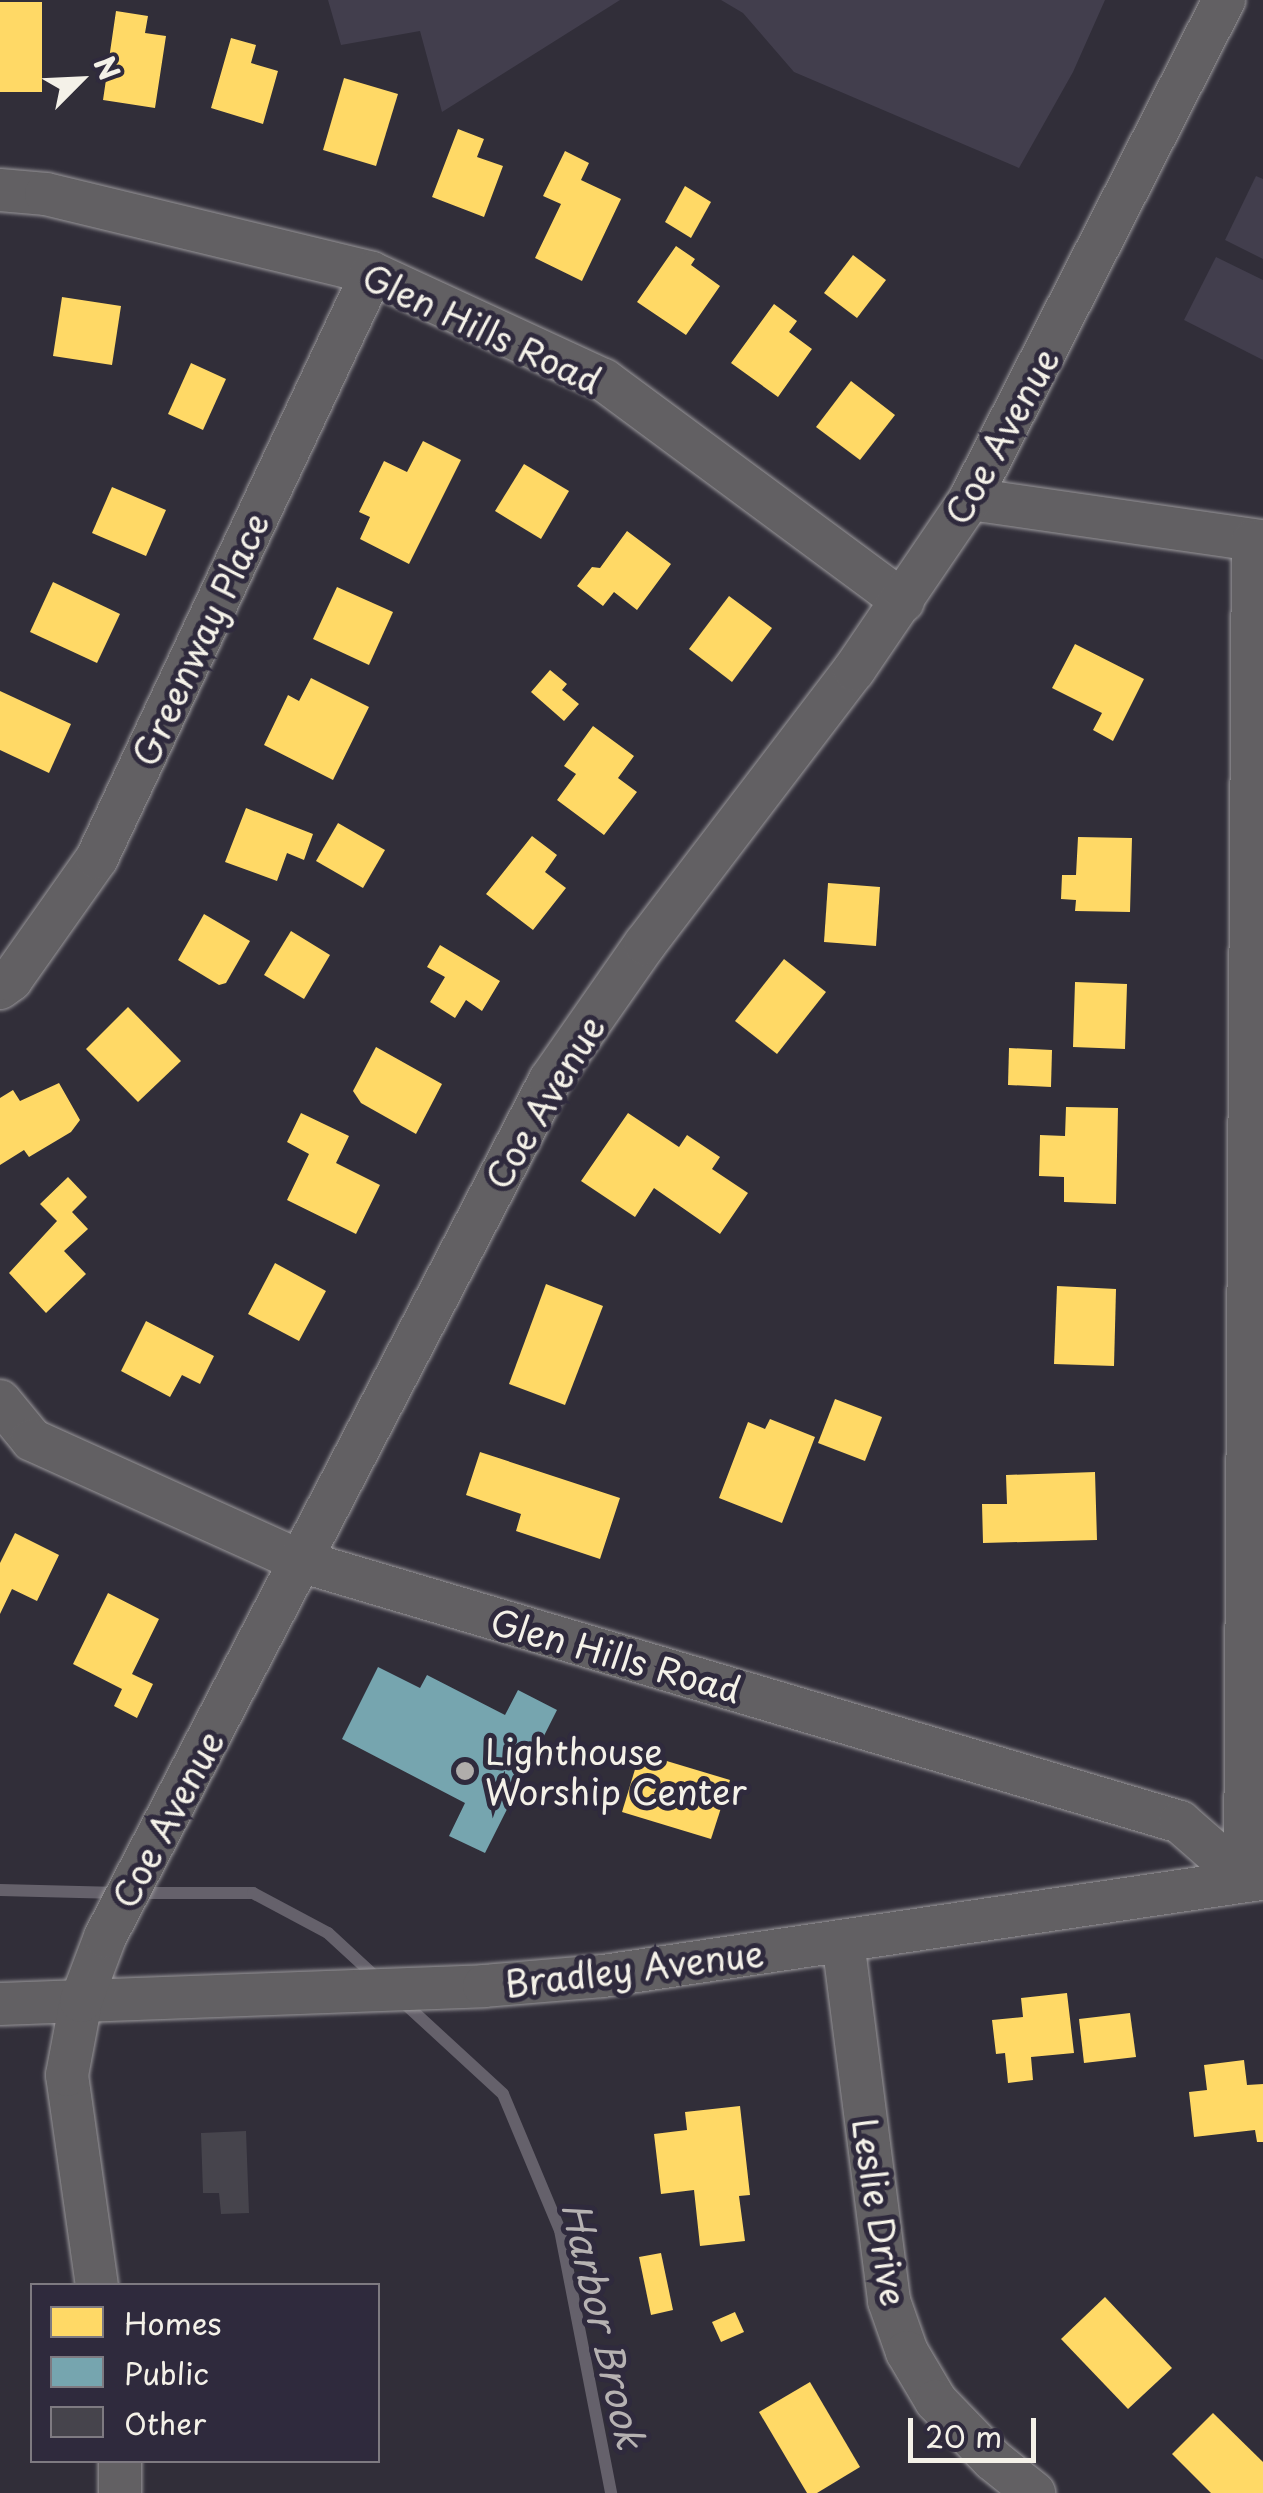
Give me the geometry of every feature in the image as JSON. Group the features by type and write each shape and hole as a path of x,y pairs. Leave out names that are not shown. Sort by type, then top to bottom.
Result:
{"street":[{"name":"Coe Avenue","path":"96,2283 67,2075 81,2002 105,1937 192,1776 550,1080 645,944 903,602 970,499 1224,0"},
{"name":"Glen Hills Road","path":"0,190 46,194 372,273 604,380 903,602"},
{"name":"Greenway Place","path":"0,988 11,980 97,858 372,273"},
{"path":"970,499 1258,541 1254,1879"},
{"name":"Glen Hills Road","path":"0,1401 32,1440 300,1561 1180,1822 1254,1879"},
{"name":"Bradley Avenue","path":"0,2004 484,1986 603,1976 1254,1879"},
{"name":"Leslie Drive","path":"843,1941 889,2302 908,2352 936,2401 993,2460 1034,2493"},
{"path":"120,2463 120,2493"}],"shaded area":[{"path":"328,0 620,0 442,112 420,31 341,45"},
{"path":"721,0 1105,0 1073,72 1019,168 794,72 743,13"},
{"path":"1256,176 1263,179 1263,259 1225,240"},
{"path":"1216,257 1263,280 1263,360 1184,320"}],"building: Homes":[{"path":"0,2 42,2 42,92 0,92"},
{"path":"116,11 148,16 145,33 166,36 155,108 103,100"},
{"path":"231,38 256,45 251,63 278,71 263,124 211,108"},
{"path":"344,78 398,94 376,166 323,150"},
{"path":"458,129 484,139 477,157 503,166 484,217 432,197"},
{"path":"565,151 589,163 581,180 621,199 582,281 535,258 561,204 543,196"},
{"path":"685,186 711,202 691,238 665,222"},
{"path":"676,246 695,259 691,265 720,286 686,335 637,302"},
{"path":"853,255 886,280 857,318 824,293"},
{"path":"62,297 121,306 112,365 53,356"},
{"path":"774,304 797,321 789,332 812,349 778,397 731,363"},
{"path":"191,363 226,379 203,430 168,414"},
{"path":"851,381 895,415 860,460 816,427"},
{"path":"423,441 461,460 409,564 360,539 370,517 359,512 384,461 407,472"},
{"path":"524,464 569,491 541,539 495,511"},
{"path":"112,487 166,510 146,556 92,533"},
{"path":"627,531 671,564 637,610 614,592 603,606 577,586 592,567 600,568"},
{"path":"53,582 120,614 97,663 30,632"},
{"path":"337,587 393,612 369,665 313,639"},
{"path":"729,596 772,628 732,682 689,649"},
{"path":"1075,644 1144,679 1113,741 1093,730 1102,713 1052,688"},
{"path":"550,670 567,684 562,690 579,704 564,721 531,692"},
{"path":"311,678 369,707 333,780 264,745 288,695 299,701"},
{"path":"0,691 71,724 49,773 0,750"},
{"path":"593,726 634,756 618,778 637,792 604,835 557,800 576,774 564,766"},
{"path":"246,808 313,834 304,860 287,853 277,881 225,862"},
{"path":"338,823 385,850 363,888 316,861"},
{"path":"532,836 557,855 545,872 566,888 533,930 486,894"},
{"path":"1078,837 1132,838 1130,912 1075,911 1076,900 1061,899 1062,875 1076,875"},
{"path":"828,883 880,887 876,946 824,942"},
{"path":"204,914 250,941 226,983 219,985 178,960"},
{"path":"291,931 330,955 304,999 264,975"},
{"path":"440,945 500,981 482,1011 466,1000 455,1018 430,1002 445,977 427,967"},
{"path":"784,959 826,992 777,1054 735,1021"},
{"path":"1075,982 1127,984 1125,1049 1073,1047"},
{"path":"128,1007 181,1061 138,1102 86,1049"},
{"path":"376,1047 442,1084 416,1134 361,1103 353,1091"},
{"path":"1009,1048 1052,1050 1051,1087 1008,1085"},
{"path":"59,1083 80,1120 71,1132 29,1157 24,1150 0,1165 0,1098 13,1090 20,1101"},
{"path":"1066,1107 1118,1108 1116,1204 1064,1202 1064,1177 1039,1176 1040,1135 1065,1136"},
{"path":"301,1113 349,1136 336,1163 380,1185 356,1234 287,1200 309,1154 287,1142"},
{"path":"628,1113 679,1147 687,1135 720,1157 712,1169 748,1193 720,1234 654,1188 635,1217 581,1181"},
{"path":"68,1177 87,1197 72,1212 88,1229 64,1251 86,1274 46,1313 9,1273 57,1221 40,1204"},
{"path":"275,1263 326,1291 299,1341 248,1314"},
{"path":"546,1284 603,1306 565,1405 509,1384"},
{"path":"1057,1286 1116,1289 1114,1366 1054,1364"},
{"path":"146,1321 214,1356 200,1384 182,1375 170,1397 121,1371"},
{"path":"835,1399 882,1417 865,1461 818,1443"},
{"path":"770,1419 815,1437 782,1523 719,1498 748,1422 765,1429"},
{"path":"480,1452 620,1498 600,1559 516,1531 521,1514 466,1495"},
{"path":"1095,1472 1097,1540 983,1543 982,1504 1007,1504 1006,1475"},
{"path":"15,1533 59,1555 37,1601 12,1589 0,1614 0,1563"},
{"path":"108,1593 159,1619 132,1674 153,1684 137,1718 114,1706 122,1689 73,1664"},
{"path":"640,1753 730,1780 711,1839 622,1812"},
{"path":"1067,1993 1074,2053 1031,2057 1033,2080 1008,2083 1005,2053 996,2054 992,2020 1023,2017 1021,1998"},
{"path":"1130,2013 1136,2057 1084,2063 1079,2019"},
{"path":"1244,2060 1247,2085 1263,2084 1263,2142 1257,2142 1255,2130 1194,2137 1189,2092 1207,2090 1204,2065"},
{"path":"740,2106 750,2195 739,2196 745,2241 700,2246 694,2190 661,2194 654,2134 687,2130 685,2112"},
{"path":"661,2253 673,2310 651,2315 639,2257"},
{"path":"1105,2297 1172,2368 1128,2409 1061,2339"},
{"path":"735,2312 744,2332 721,2342 712,2322"},
{"path":"810,2382 860,2467 817,2493 807,2493 759,2412"},
{"path":"1213,2413 1263,2462 1263,2493 1211,2493 1172,2454"}],"building: Public":[{"name":"Lighthouse Worship Center","path":"378,1667 420,1688 427,1675 505,1715 518,1690 557,1710 485,1853 449,1836 465,1803 342,1739"}],"building: Other":[{"path":"246,2131 249,2213 221,2214 219,2193 203,2193 201,2133"}],"waterway":[{"name":"Harbor Brook","path":"0,1890 119,1893"},
{"name":"Harbor Brook","path":"139,1893 253,1893 328,1933 380,1981"},
{"name":"Harbor Brook","path":"402,2001 503,2094 560,2230 611,2493"}],"place":[{"name":"Lighthouse Worship Center","path":"465,1771"}]}
